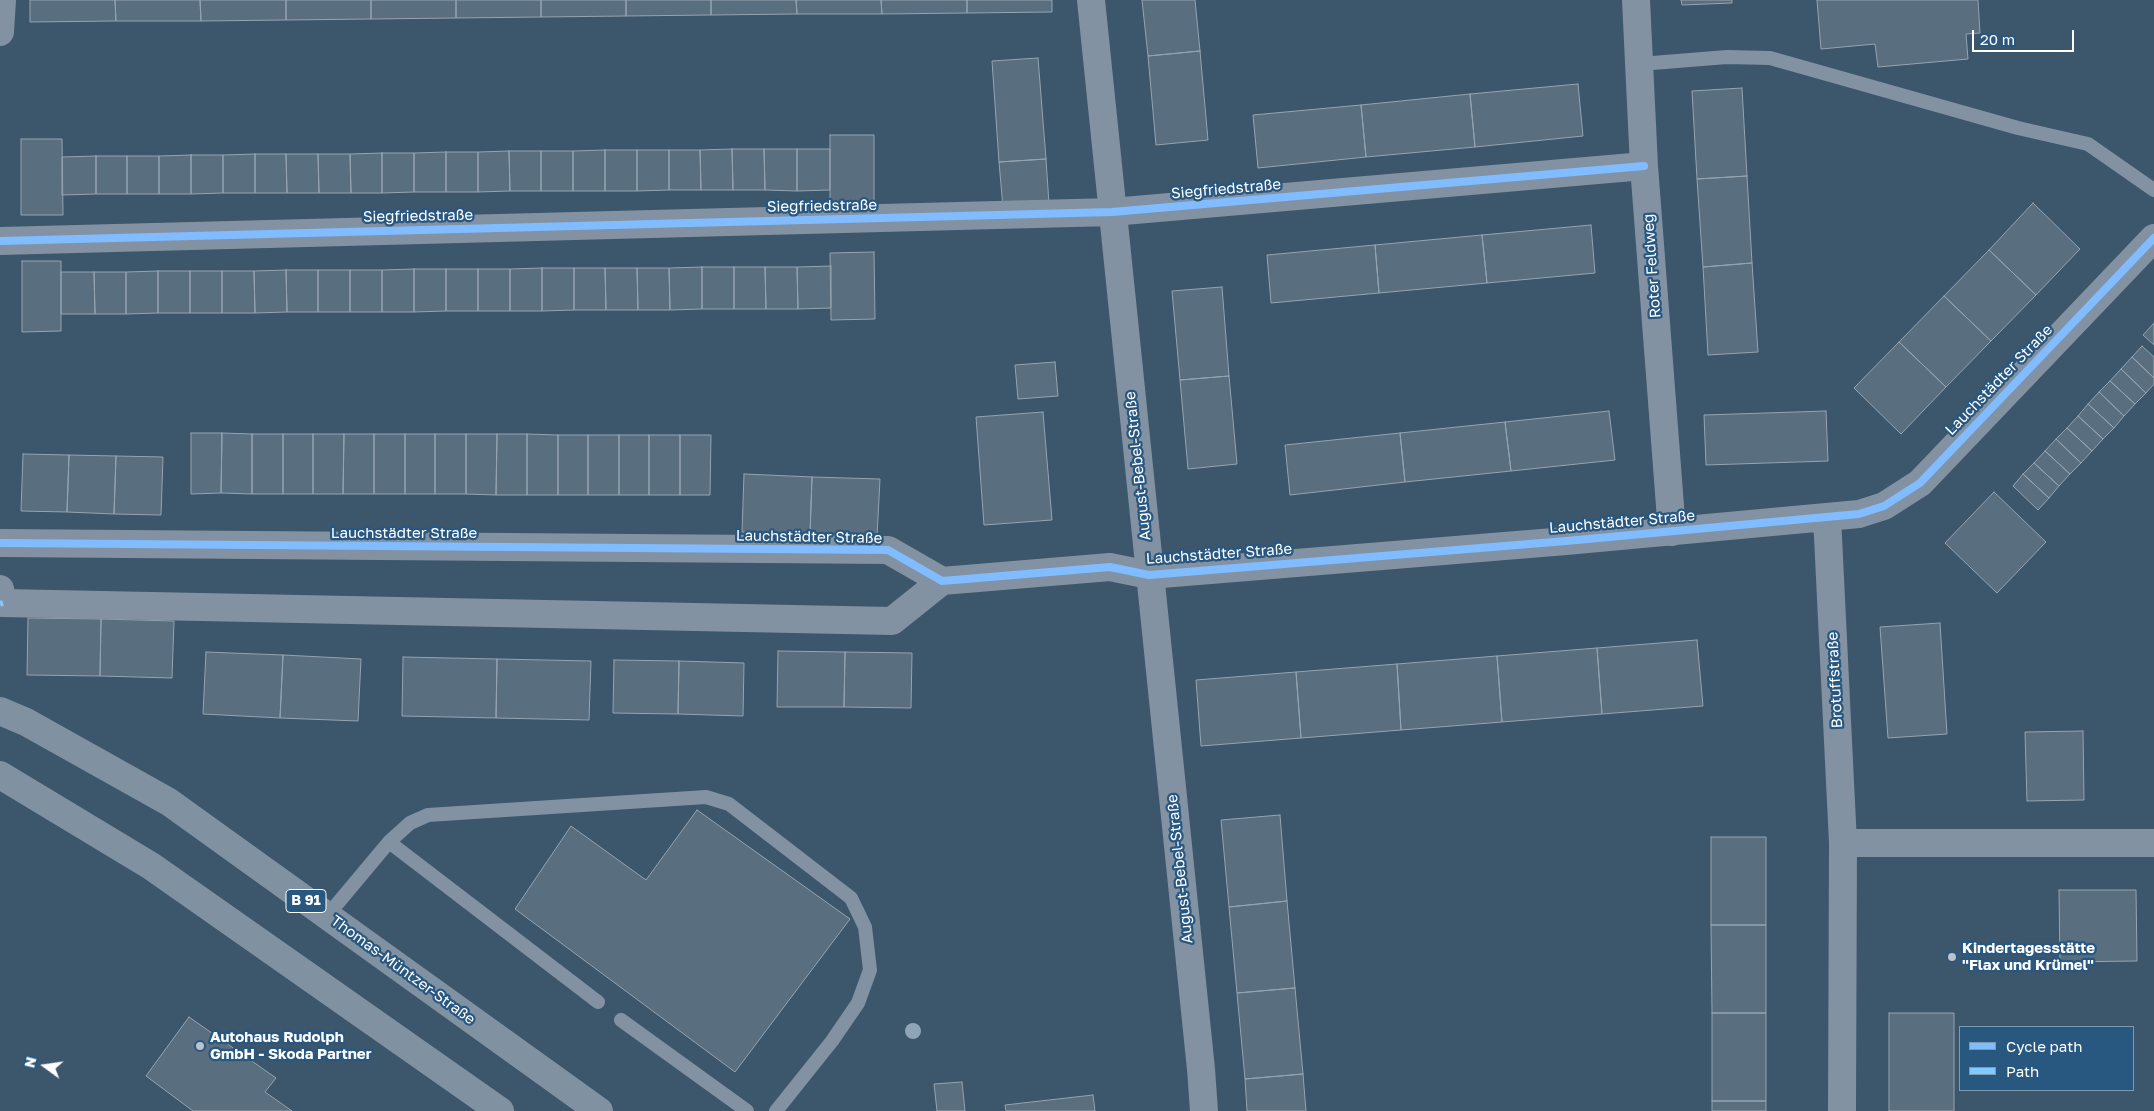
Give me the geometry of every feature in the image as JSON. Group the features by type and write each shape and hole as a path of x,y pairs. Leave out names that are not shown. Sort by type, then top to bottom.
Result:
{"main road":[{"name":"Thomas-Müntzer-Straße","path":"0,711 26,722 169,802 599,1111"},
{"path":"0,775 151,866 500,1111"}],"street":[{"path":"0,32 2,0"},
{"name":"August-Bebel-Straße","path":"1091,0 1204,1111"},
{"name":"Roter Feldweg","path":"1636,0 1644,166 1672,532"},
{"name":"Siegfriedstraße","path":"0,241 1112,212 1644,166"},
{"name":"Lauchstädter Straße","path":"0,543 888,550 942,580 1110,567 1149,575 1672,532 1859,514 1884,506 1920,483 2154,238"},
{"name":"Brotuffstraße","path":"1827,516 1843,843 1842,1111"},
{"path":"0,589 4,604 892,621 942,580"},
{"path":"1843,843 2154,843"}],"lane":[{"path":"1640,64 1727,57 1770,58 2018,128 2088,144 2154,190"},
{"path":"327,916 389,842 410,823 428,815 706,797 729,804 851,898 865,927 870,970 858,1003 832,1041 776,1111"},
{"path":"389,842 598,1002"},
{"path":"621,1020 747,1111"}],"building":[{"path":"30,0 115,0 116,21 30,22"},
{"path":"115,0 200,0 201,21 116,21"},
{"path":"200,0 286,0 286,20 201,21"},
{"path":"286,0 371,0 371,19 286,20"},
{"path":"371,0 456,0 456,18 371,19"},
{"path":"456,0 541,0 541,17 456,18"},
{"path":"541,0 626,0 626,16 541,17"},
{"path":"626,0 711,0 711,15 626,16"},
{"path":"711,0 796,0 797,14 711,15"},
{"path":"796,0 881,0 882,14 797,14"},
{"path":"881,0 967,0 967,13 882,14"},
{"path":"967,0 1052,0 1052,12 967,13"},
{"path":"1142,0 1195,0 1200,51 1148,56"},
{"path":"1681,0 1732,0 1732,3 1682,5"},
{"path":"1817,0 1978,0 1980,33 1966,34 1968,59 1878,67 1875,44 1821,49"},
{"path":"1200,51 1208,140 1156,145 1148,56"},
{"path":"1038,58 1046,159 999,162 992,61"},
{"path":"1578,84 1583,136 1475,147 1470,94"},
{"path":"1742,88 1747,176 1697,179 1692,91"},
{"path":"1470,94 1475,147 1366,157 1361,105"},
{"path":"1361,105 1366,157 1258,168 1253,115"},
{"path":"830,135 874,135 874,207 830,207"},
{"path":"21,139 62,139 63,215 21,215"},
{"path":"732,149 733,190 701,190 700,150"},
{"path":"732,149 764,149 765,190 733,190"},
{"path":"764,149 797,149 797,191 765,190"},
{"path":"797,149 830,149 830,190 797,191"},
{"path":"605,150 637,150 637,191 605,191"},
{"path":"605,150 605,191 573,191 573,151"},
{"path":"637,150 669,150 669,190 637,191"},
{"path":"669,150 700,150 701,190 669,190"},
{"path":"509,151 541,151 541,191 510,191"},
{"path":"509,151 510,191 478,192 478,152"},
{"path":"541,151 573,151 573,191 541,191"},
{"path":"446,152 478,152 478,192 446,192"},
{"path":"446,152 446,192 414,192 414,153"},
{"path":"382,153 414,153 414,192 382,193"},
{"path":"382,153 382,193 351,193 350,154"},
{"path":"255,154 286,154 287,193 255,193"},
{"path":"255,154 255,193 223,193 223,155"},
{"path":"286,154 318,154 319,193 287,193"},
{"path":"318,154 350,154 351,193 319,193"},
{"path":"191,155 223,155 223,193 191,194"},
{"path":"191,155 191,194 159,194 159,156"},
{"path":"96,156 127,156 127,194 96,194"},
{"path":"96,156 96,194 62,195 62,157"},
{"path":"127,156 159,156 159,194 127,194"},
{"path":"1046,159 1049,204 1003,208 999,162"},
{"path":"1747,176 1752,263 1703,267 1697,179"},
{"path":"2033,203 2080,249 2036,295 1989,250"},
{"path":"1591,225 1595,273 1487,283 1482,235"},
{"path":"1482,235 1487,283 1379,293 1375,245"},
{"path":"1375,245 1379,293 1271,303 1267,255"},
{"path":"1989,250 2036,295 1991,341 1944,296"},
{"path":"874,252 875,319 831,320 830,253"},
{"path":"22,261 61,261 61,331 22,332"},
{"path":"1752,263 1758,352 1708,355 1703,267"},
{"path":"831,266 831,308 798,309 797,267"},
{"path":"702,267 734,267 734,309 702,309"},
{"path":"702,267 702,309 670,310 669,268"},
{"path":"734,267 765,267 766,309 734,309"},
{"path":"765,267 797,267 798,309 766,309"},
{"path":"542,268 574,268 574,310 542,311"},
{"path":"542,268 542,311 510,311 510,269"},
{"path":"574,268 605,268 606,310 574,310"},
{"path":"605,268 637,268 638,310 606,310"},
{"path":"637,268 669,268 670,310 638,310"},
{"path":"414,269 446,269 446,311 414,312"},
{"path":"414,269 414,312 382,312 382,270"},
{"path":"446,269 478,269 478,311 446,311"},
{"path":"478,269 510,269 510,311 478,311"},
{"path":"286,270 318,270 318,312 287,312"},
{"path":"286,270 287,312 255,313 254,271"},
{"path":"318,270 350,270 350,312 318,312"},
{"path":"350,270 382,270 382,312 350,312"},
{"path":"158,271 190,271 190,313 158,313"},
{"path":"158,271 158,313 126,314 126,272"},
{"path":"190,271 222,271 222,313 190,313"},
{"path":"222,271 254,271 255,313 222,313"},
{"path":"61,272 94,272 95,314 61,314"},
{"path":"94,272 126,272 126,314 95,314"},
{"path":"1222,287 1229,376 1180,380 1172,291"},
{"path":"1944,296 1991,341 1946,387 1899,342"},
{"path":"2154,323 2154,345 2143,335"},
{"path":"1899,342 1946,387 1901,434 1854,388"},
{"path":"2142,346 2154,357 2154,378 2132,357"},
{"path":"2132,357 2154,378 2154,384 2146,393 2121,369"},
{"path":"1055,362 1058,396 1018,399 1015,365"},
{"path":"2121,369 2146,393 2135,404 2110,381"},
{"path":"1229,376 1237,464 1188,469 1180,380"},
{"path":"2110,381 2135,404 2124,416 2099,392"},
{"path":"2099,392 2124,416 2114,428 2088,404"},
{"path":"2088,404 2114,428 2103,439 2078,416"},
{"path":"1609,411 1615,460 1511,471 1505,422"},
{"path":"1826,411 1828,461 1706,465 1704,415"},
{"path":"1043,412 1052,520 984,525 976,417"},
{"path":"2078,416 2103,439 2092,451 2067,428"},
{"path":"1505,422 1511,471 1405,482 1400,433"},
{"path":"2067,428 2092,451 2081,463 2056,439"},
{"path":"191,433 222,433 221,493 191,494"},
{"path":"222,433 252,434 252,494 221,493"},
{"path":"1400,433 1405,482 1290,495 1285,445"},
{"path":"252,434 283,434 283,494 252,494"},
{"path":"283,434 313,434 313,494 283,494"},
{"path":"313,434 344,434 343,494 313,494"},
{"path":"344,434 374,434 374,494 343,494"},
{"path":"374,434 405,434 405,494 374,494"},
{"path":"405,434 435,434 435,494 405,494"},
{"path":"435,434 466,434 466,494 435,494"},
{"path":"466,434 497,434 496,495 466,494"},
{"path":"497,434 527,434 527,495 496,495"},
{"path":"527,434 558,435 558,495 527,495"},
{"path":"558,435 588,435 588,495 558,495"},
{"path":"588,435 619,435 619,495 588,495"},
{"path":"619,435 649,435 649,495 619,495"},
{"path":"649,435 680,435 680,495 649,495"},
{"path":"680,435 711,435 710,495 680,495"},
{"path":"2056,439 2081,463 2070,474 2045,451"},
{"path":"2045,451 2070,474 2059,486 2034,463"},
{"path":"23,454 69,455 67,512 21,511"},
{"path":"69,455 116,456 114,514 67,512"},
{"path":"116,456 163,457 161,515 114,514"},
{"path":"2034,463 2059,486 2049,498 2023,474"},
{"path":"744,474 812,477 810,535 742,532"},
{"path":"2023,474 2049,498 2038,510 2013,486"},
{"path":"812,477 880,479 877,537 810,535"},
{"path":"1994,492 2046,542 1997,593 1945,543"},
{"path":"28,618 101,619 100,676 27,675"},
{"path":"101,619 174,621 172,678 100,676"},
{"path":"1940,623 1947,734 1888,738 1880,627"},
{"path":"1697,640 1703,706 1602,714 1597,648"},
{"path":"1597,648 1602,714 1502,722 1497,656"},
{"path":"778,651 845,652 844,707 777,707"},
{"path":"206,652 283,655 280,718 203,714"},
{"path":"845,652 912,653 911,708 844,707"},
{"path":"283,655 361,659 358,721 280,718"},
{"path":"1497,656 1502,722 1401,730 1397,664"},
{"path":"403,657 497,659 496,718 402,716"},
{"path":"497,659 591,661 589,720 496,718"},
{"path":"614,660 679,661 678,714 613,713"},
{"path":"679,661 744,663 743,716 678,714"},
{"path":"1397,664 1401,730 1301,738 1296,672"},
{"path":"1296,672 1301,738 1201,746 1196,680"},
{"path":"2083,731 2084,800 2027,801 2025,732"},
{"path":"697,810 850,919 735,1072 515,909 571,826 646,880"},
{"path":"1280,815 1287,901 1229,907 1221,820"},
{"path":"1711,837 1766,837 1766,925 1711,925"},
{"path":"2059,890 2136,890 2137,961 2060,962"},
{"path":"1287,901 1295,988 1237,993 1229,907"},
{"path":"1711,925 1766,925 1766,1013 1712,1013"},
{"path":"1295,988 1303,1074 1245,1079 1237,993"},
{"path":"1712,1013 1766,1013 1766,1101 1712,1101"},
{"path":"1889,1013 1954,1013 1954,1111 1889,1111"},
{"name":"Autohaus Rudolph GmbH - Skoda Partner","path":"189,1017 276,1078 265,1092 292,1111 193,1111 146,1076"},
{"path":"1303,1074 1306,1111 1247,1111 1245,1079"},
{"path":"962,1082 965,1111 937,1111 934,1084"},
{"path":"1093,1095 1095,1111 1006,1111 1005,1105"},
{"path":"1712,1101 1766,1101 1766,1111 1712,1111"}],"cycle path":[{"path":"0,241 1112,212 1644,166"},
{"path":"0,543 888,550 942,581 1110,567 1149,575 1566,541 1859,514 1884,506 1920,483 2154,238"}],"place":[{"name":"Kindertagesstätte \"Flax und Krümel\"","path":"1952,957"},
{"name":"Autohaus Rudolph GmbH - Skoda Partner","path":"200,1046"}]}
